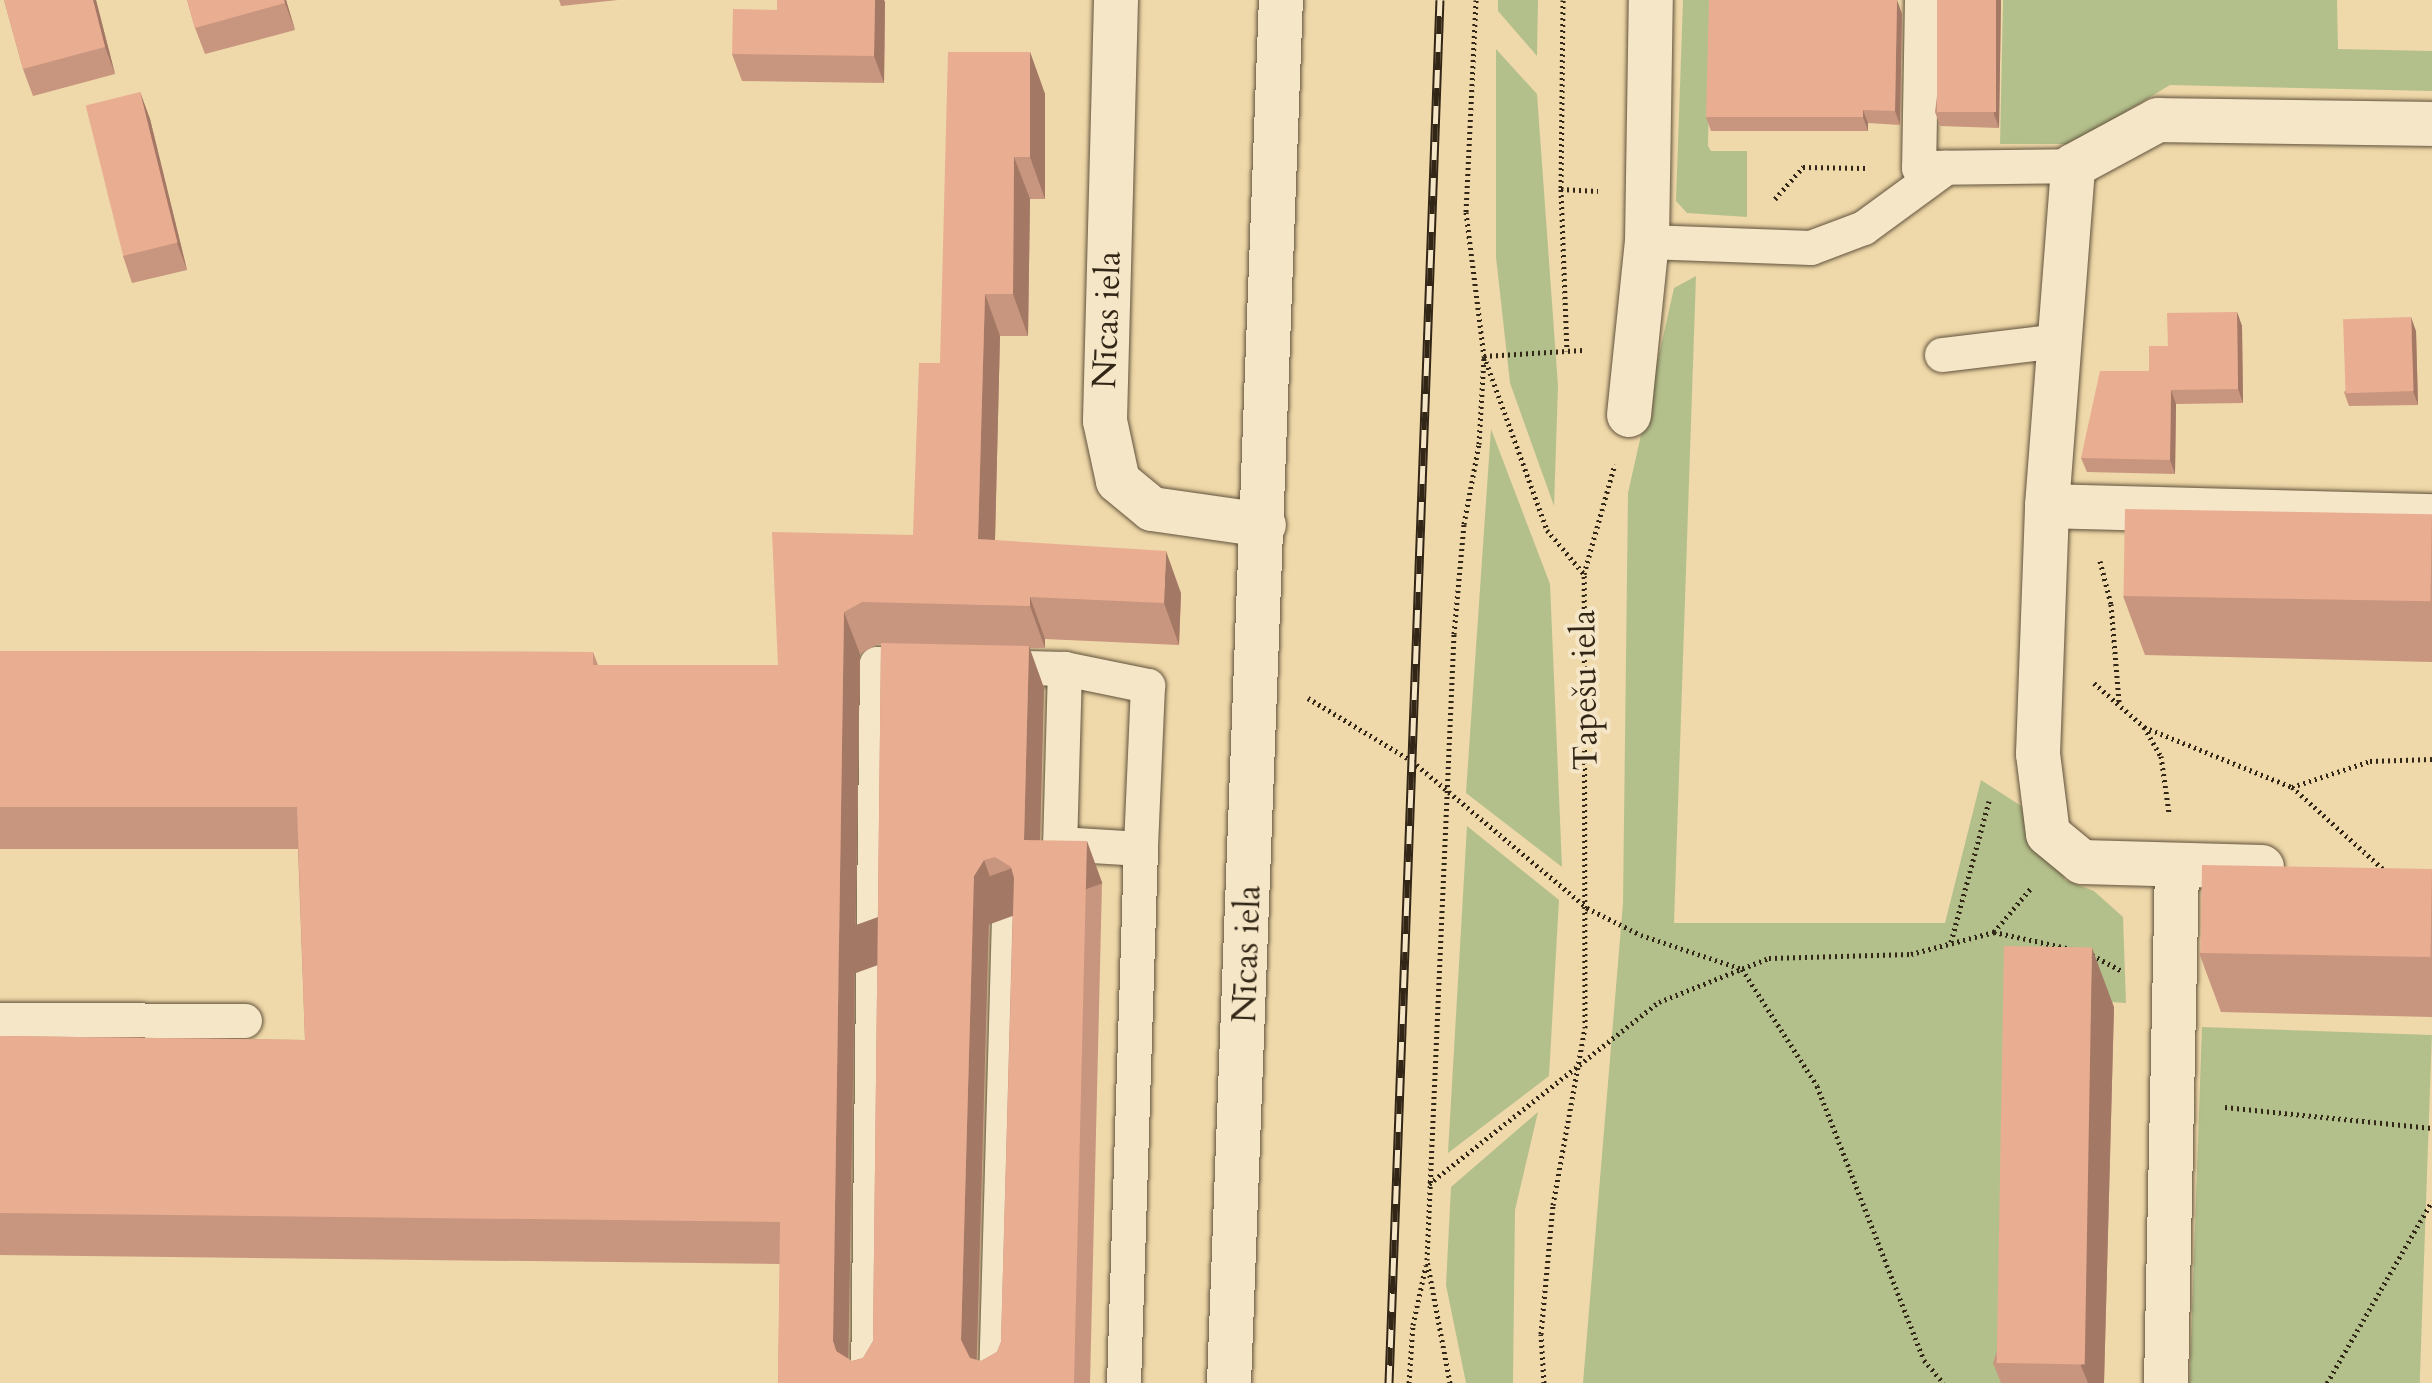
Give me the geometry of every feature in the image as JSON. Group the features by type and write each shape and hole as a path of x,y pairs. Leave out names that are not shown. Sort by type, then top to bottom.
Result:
{"street":[{"name":"Nīcas iela","path":"1116,0 1105,421 1118,481 1152,509 1264,525"},
{"name":"Nīcas iela","path":"1229,1383 1264,525 1281,0"},
{"path":"1629,415 1639,347 1647,242 1651,0"},
{"path":"2383,869 2082,862 2048,834 2038,739 2042,651 2067,507 2060,341 2073,166 2158,120 2432,124"},
{"path":"2067,507 2432,516"},
{"path":"2166,1383 2177,865"}],"lane":[{"path":"1922,0 1933,168"},
{"path":"1647,242 1732,248 1811,248 1864,228 1933,168 2073,166"},
{"path":"1942,355 2060,341"},
{"path":"868,1383 877,664 1065,669 1148,686 1124,1383"},
{"path":"1065,669 1060,844 1141,849"},
{"path":"996,1383 1009,919"},
{"path":"0,1020 245,1021"}],"path":[{"path":"1563,0 1561,189 1567,351"},
{"path":"1409,1383 1413,1325 1427,1260 1454,634 1464,524 1479,444 1484,356 1466,212 1475,1"},
{"path":"1732,248 1803,167 1933,168"},
{"path":"1561,189 1647,192"},
{"path":"1484,356 1639,347"},
{"path":"1484,356 1547,530 1584,574"},
{"name":"Tapešu iela","path":"1544,1383 1541,1334 1553,1205 1585,1028 1584,574 1629,415"},
{"path":"2067,507 2111,604 2119,703"},
{"path":"2042,651 2119,703 2144,727 2161,756 2177,865"},
{"path":"1258,670 1368,732 1587,908 1641,935 1742,969 1817,1086 1924,1360 1943,1383"},
{"path":"2144,727 2292,787 2383,869"},
{"path":"1951,943 2000,761 2038,739"},
{"path":"2292,787 2370,761 2432,759"},
{"path":"1994,932 2066,848"},
{"path":"1429,1184 1659,1002 1769,958 1911,954 1994,932 2086,952 2174,1006"},
{"path":"2172,1101 2432,1128"},
{"path":"2327,1383 2432,1201"},
{"path":"1427,1260 1450,1383"}],"green space":[{"path":"1498,0 1538,0 1537,56 1498,11"},
{"path":"1683,0 1711,0 1708,146 1711,151 1747,151 1747,217 1687,213 1676,201"},
{"path":"2003,0 2337,0 2338,49 2432,51 2432,91 2170,85 2073,144 2000,144"},
{"path":"1496,49 1537,94 1558,386 1554,506 1510,383 1496,257"},
{"path":"1696,276 1674,923 1945,923 1981,780 2035,815 2065,880 2094,891 2123,917 2126,1003 2015,996 2004,1383 1583,1383 1623,903 1628,493 1674,288"},
{"path":"1491,429 1550,584 1562,867 1466,793"},
{"path":"1467,826 1559,900 1549,1076 1448,1153"},
{"path":"2202,1027 2432,1035 2420,1383 2190,1383"},
{"path":"1538,1112 1515,1210 1513,1383 1466,1383 1446,1285 1451,1187"}],"building":[{"path":"4,0 93,0 105,47 23,69"},
{"path":"187,0 284,0 285,3 195,28"},
{"path":"777,0 875,0 874,56 732,54 733,9 777,10"},
{"path":"1709,0 1897,0 1895,111 1863,110 1863,117 1706,117"},
{"path":"1937,0 1996,0 1996,112 1937,112"},
{"path":"948,52 1030,52 1030,157 1014,157 1013,294 985,294 978,539 1166,551 1164,603 1030,597 1030,606 862,602 844,612 833,1341 836,1351 852,1361 863,1358 873,1341 881,643 1029,646 1024,840 1087,841 1074,1383 778,1383 780,1222 0,1213 0,1036 305,1040 297,807 0,807 0,651 593,652 593,665 778,665 772,532 913,535 919,363 940,363","holes":["995,857 1011,867 1014,878 1001,1342 997,1352 981,1361 970,1358 961,1340 974,876 984,860"]},
{"path":"140,92 177,242 123,256 86,106"},
{"path":"2237,312 2238,389 2171,390 2170,460 2081,458 2100,371 2149,371 2149,346 2168,346 2167,313"},
{"path":"2411,317 2414,391 2346,393 2343,319"},
{"path":"2125,509 2432,514 2430,601 2123,596"},
{"path":"2202,865 2432,869 2430,957 2200,953"},
{"path":"2004,946 2092,948 2085,1364 1997,1363"}],"railway":[{"path":"1389,1383 1440,0"}]}
